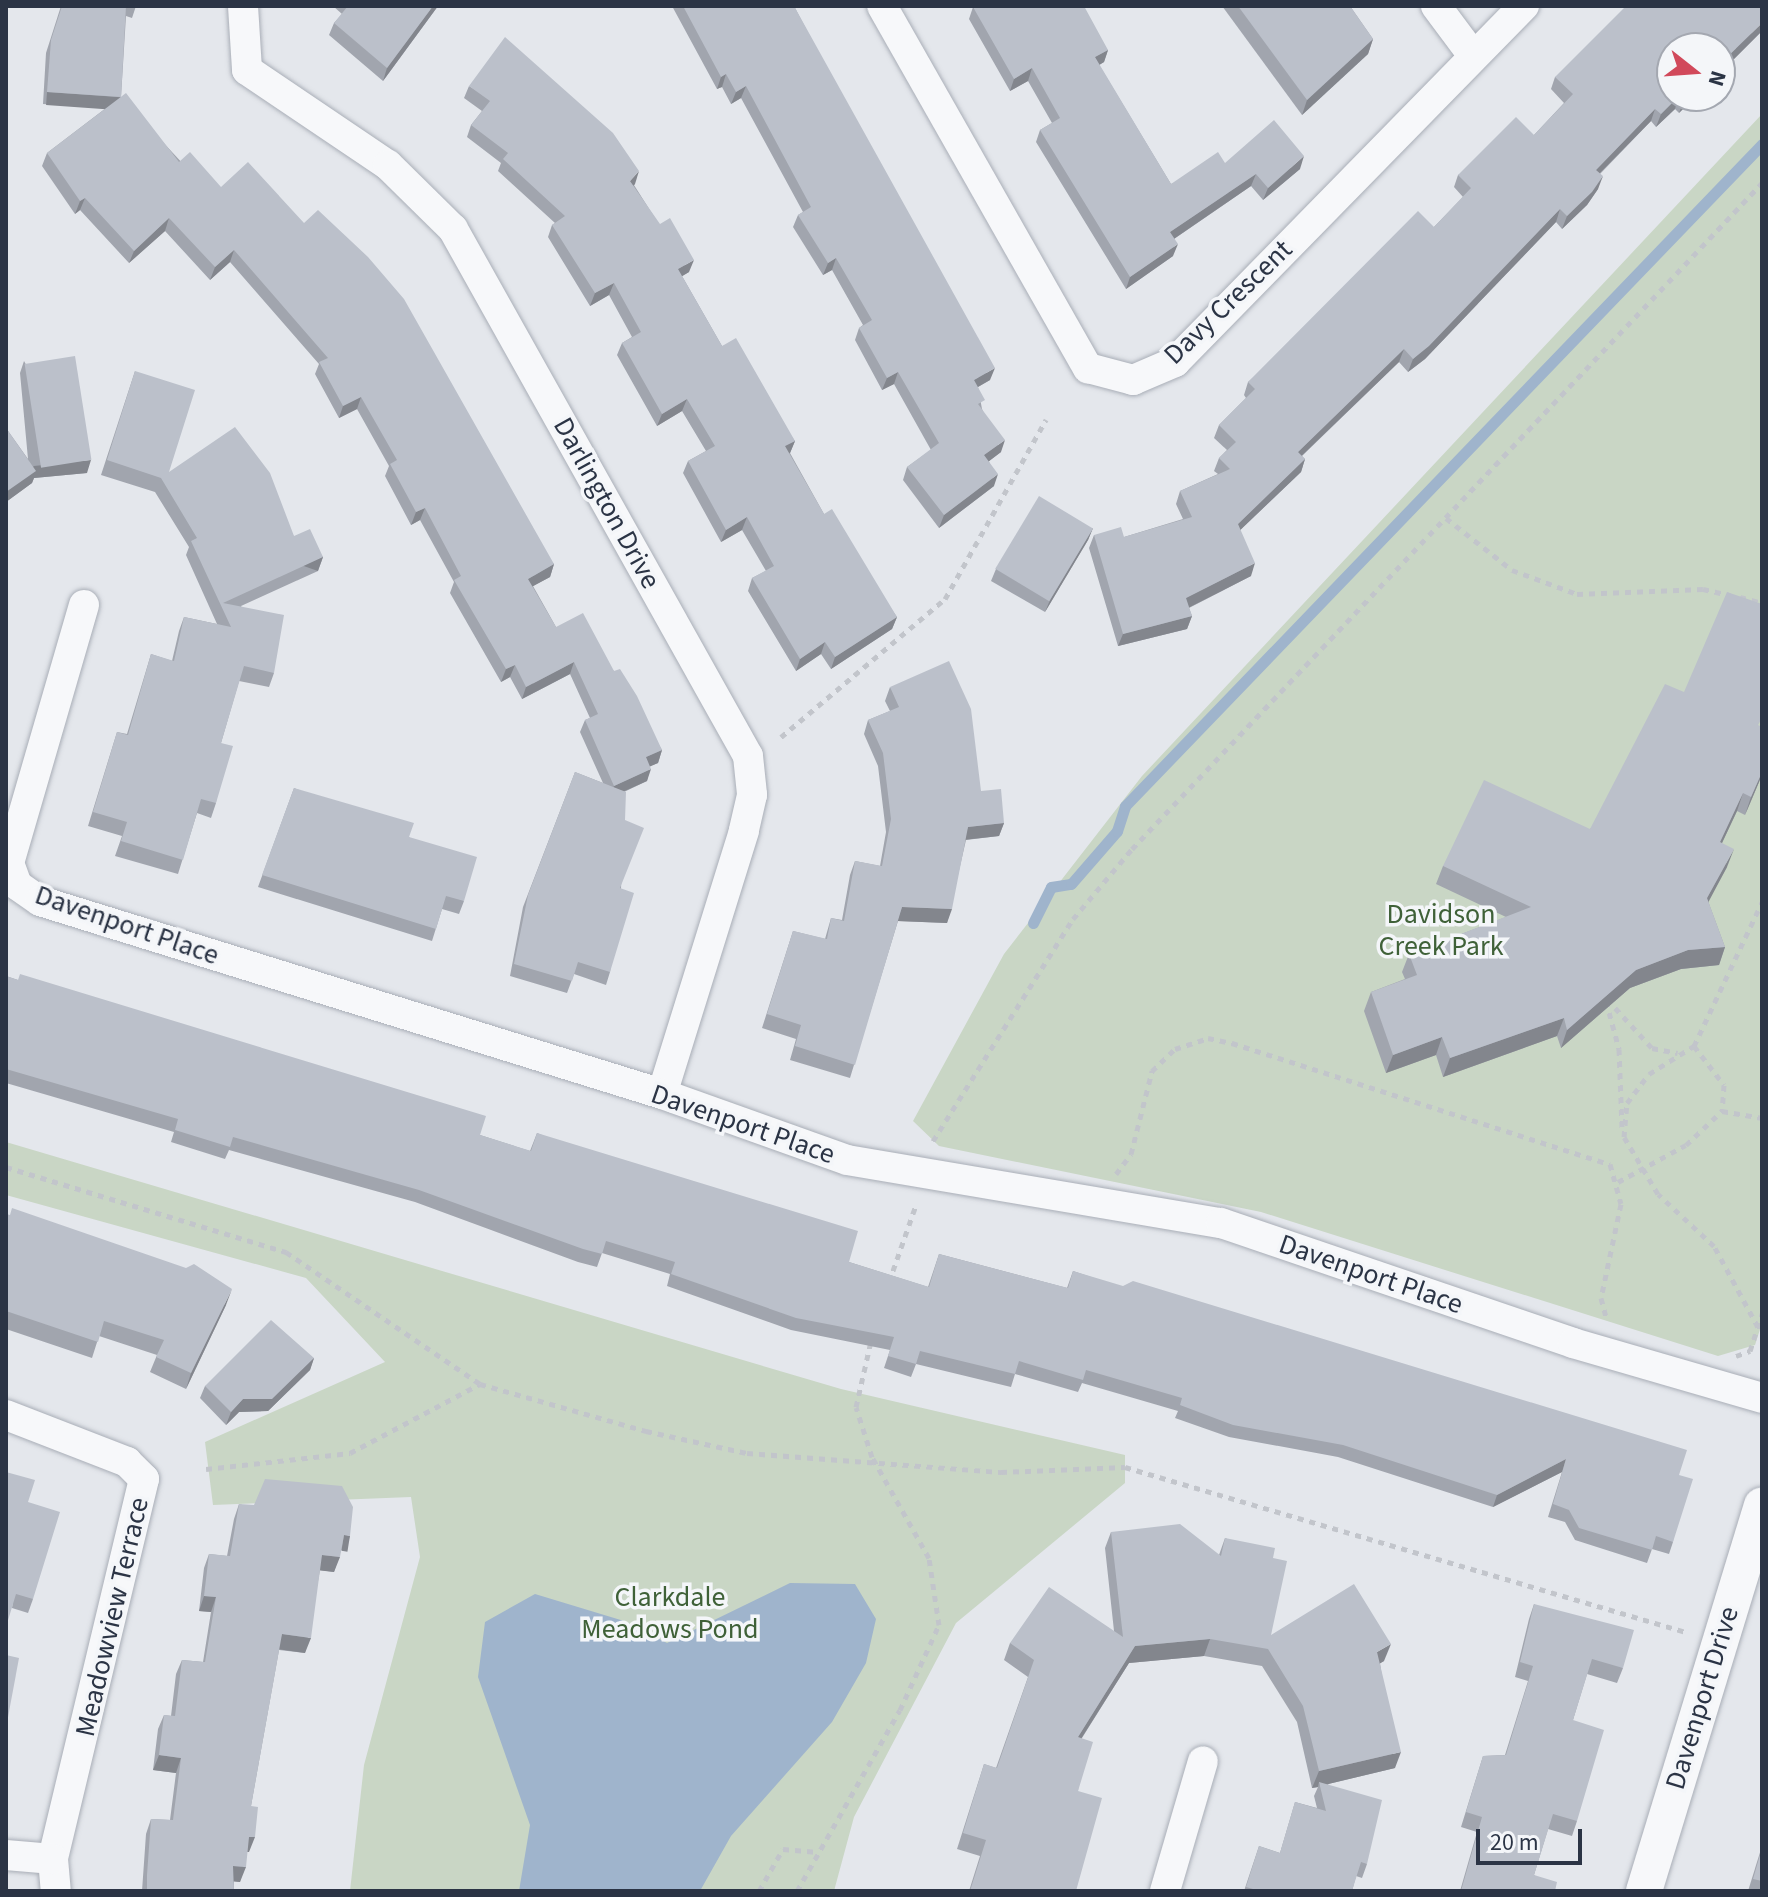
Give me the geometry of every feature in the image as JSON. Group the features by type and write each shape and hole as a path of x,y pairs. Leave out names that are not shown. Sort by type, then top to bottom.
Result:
{"street":[{"name":"Darlington Drive","path":"243,6 247,70 388,165 453,229 748,756 752,795 744,831 662,1094"},
{"name":"Davy Crescent","path":"882,6 1088,368 1133,380 1175,362 1471,53 1524,6"},
{"path":"1436,6 1471,53"},
{"name":"Davenport Place","path":"84,605 12,846 17,885 68,911 662,1094 847,1160 926,1163 1221,1223 1573,1343 1762,1398"},
{"name":"Meadowview Terrace","path":"6,1415 127,1462 144,1479 53,1859 56,1891"},
{"name":"Davenport Drive","path":"1644,1891 1762,1506"},
{"path":"1165,1891 1203,1761"},
{"path":"6,1855 53,1859"}],"path":[{"path":"886,1291 926,1163 1073,919 1762,183"},
{"path":"781,737 945,599 1046,420"},
{"path":"1446,518 1512,570 1577,594 1703,589 1762,603"},
{"path":"1624,1137 1634,1091 1679,1053 1694,1046 1762,902"},
{"path":"1604,988 1619,1049 1624,1137 1641,1171 1714,1246 1758,1327"},
{"path":"1605,997 1652,1048 1679,1053"},
{"path":"1103,1175 1115,1175 1131,1154 1152,1071 1175,1049 1208,1038 1610,1164 1618,1182 1620,1224 1601,1298 1611,1323"},
{"path":"1618,1182 1686,1145 1722,1111 1724,1085 1694,1046"},
{"path":"1722,1111 1762,1118"},
{"path":"926,1163 943,1153"},
{"path":"6,1167 286,1252 480,1384 747,1453 872,1457 1001,1472 1125,1467 1673,1628"},
{"path":"1725,1357 1750,1351 1762,1313"},
{"path":"797,1891 815,1852 900,1710 939,1625 929,1558 872,1457 856,1407 874,1331"},
{"path":"206,1469 350,1453 480,1384"},
{"path":"759,1891 783,1849 815,1852"}],"green space":[{"name":"Davidson Creek Park","path":"1762,114 1762,1323 1755,1345 1718,1356 1261,1212 939,1146 913,1121 1004,954 1142,776"},
{"name":"Clarkdale Meadows Pond","path":"6,1142 841,1389 1125,1455 1125,1483 956,1623 854,1817 834,1891 350,1891 364,1765 420,1557 411,1497 213,1505 205,1442 385,1362 306,1278 6,1195"}],"water":[{"path":"790,1583 855,1584 876,1619 866,1663 832,1722 731,1836 700,1891 519,1891 530,1825 478,1677 485,1622 535,1594 624,1621 667,1643"}],"building":[{"path":"62,6 126,6 121,97 47,92 51,40"},
{"path":"348,6 433,6 387,68 334,23"},
{"path":"683,6 794,6 995,368 974,380 985,400 978,404 1005,440 984,455 998,474 944,515 907,467 939,443 898,372 887,378 859,328 872,320 836,258 828,263 798,215 811,207 746,86 736,92 726,74 721,77"},
{"path":"974,6 1084,6 1108,50 1095,57 1171,184 1218,152 1225,163 1274,120 1304,156 1268,188 1256,174 1170,232 1178,244 1130,277 1040,130 1060,118 1032,68 1014,79"},
{"path":"1238,6 1350,6 1373,39 1307,100"},
{"path":"1626,6 1762,6 1762,23 1736,48 1736,32 1656,32 1656,110 1596,170 1603,176 1592,192 1567,216 1560,209 1429,346 1413,359 1404,349 1298,452 1305,459 1238,524 1255,563 1186,598 1192,616 1123,634 1094,535 1121,527 1124,537 1192,517 1180,491 1230,469 1219,458 1236,442 1219,425 1255,389 1248,382 1418,211 1434,227 1471,188 1458,175 1516,117 1534,135 1573,94 1555,77"},
{"path":"505,37 613,133 639,171 630,181 660,224 670,218 694,260 678,269 722,346 736,338 795,441 785,446 824,514 832,509 897,617 835,657 825,642 800,659 752,578 774,566 747,517 726,530 688,461 715,446 687,399 662,414 622,343 641,332 614,283 595,293 552,225 565,216 503,159 508,153 471,125 490,101 469,86"},
{"path":"126,93 179,162 190,152 221,187 248,162 304,223 318,210 368,257 404,299 554,564 528,579 556,627 583,613 614,671 620,669 637,696 662,750 646,757 651,769 614,786 585,720 598,714 574,662 526,687 515,665 506,669 454,580 461,576 425,508 416,512 390,464 397,460 361,397 343,406 319,362 328,358 234,250 215,267 169,218 134,251 85,198 80,201 47,153"},
{"path":"75,356 91,460 41,468 25,364"},
{"path":"135,371 195,390 169,472 235,427 270,473 294,536 310,529 323,557 223,603 284,615 274,673 244,666 221,743 233,746 216,803 201,799 183,860 121,841 127,822 93,812 117,732 128,735 151,654 174,661 184,617 231,627 191,541 197,538 161,478 107,460"},
{"path":"6,428 36,471 6,492"},
{"path":"1039,496 1093,528 1049,601 995,569"},
{"path":"1727,592 1762,604 1762,718 1758,725 1762,727 1762,772 1751,797 1743,793 1720,842 1734,849 1707,898 1725,947 1688,950 1636,970 1567,1030 1564,1018 1450,1058 1442,1037 1393,1055 1371,992 1417,975 1409,954 1531,907 1443,866 1484,780 1590,829 1665,684 1684,692"},
{"path":"949,661 971,709 981,791 1001,789 1004,823 968,827 952,909 902,907 855,1065 795,1046 801,1025 767,1014 793,931 827,939 831,918 844,921 855,861 882,866 891,819 883,753 868,720 899,707 890,687"},
{"path":"575,772 626,792 625,820 644,828 620,888 634,893 610,972 578,962 572,981 514,964 528,895"},
{"path":"294,788 414,823 409,837 477,857 464,901 446,896 436,929 262,875"},
{"path":"20,974 486,1116 480,1135 531,1151 537,1133 858,1231 849,1262 929,1287 939,1254 1068,1288 1073,1271 1123,1286 1133,1281 1687,1450 1679,1475 1693,1479 1673,1542 1656,1536 1652,1550 1579,1528 1569,1510 1553,1504 1566,1459 1497,1495 1343,1445 1233,1425 1180,1405 1182,1398 1086,1370 1083,1380 1019,1361 1015,1374 920,1351 916,1364 888,1356 894,1337 796,1318 671,1274 675,1262 606,1241 602,1254 583,1249 419,1190 233,1137 230,1147 175,1130 178,1119 6,1069 6,976 18,980"},
{"path":"12,1208 186,1268 194,1264 232,1289 191,1373 156,1357 164,1340 104,1321 98,1342 6,1311 6,1214 10,1215"},
{"path":"271,1320 314,1358 272,1399 243,1399 231,1412 205,1386"},
{"path":"6,1472 35,1480 28,1502 60,1512 33,1599 16,1594 6,1627"},
{"path":"265,1479 342,1486 353,1507 350,1536 344,1535 340,1557 322,1555 311,1638 282,1634 251,1806 258,1807 255,1837 249,1837 246,1867 233,1866 234,1891 147,1891 151,1819 173,1820 181,1758 159,1755 164,1715 175,1716 182,1660 205,1662 216,1597 204,1596 209,1554 230,1556 239,1504 254,1505"},
{"path":"1180,1524 1221,1556 1225,1538 1275,1548 1273,1558 1287,1561 1271,1635 1354,1584 1391,1644 1377,1652 1401,1752 1319,1771 1303,1706 1268,1649 1210,1639 1135,1646 1078,1737 1093,1742 1078,1791 1102,1798 1076,1891 970,1891 986,1840 963,1833 984,1764 997,1768 1034,1660 1010,1643 1049,1587 1123,1637 1111,1532"},
{"path":"1534,1604 1634,1630 1623,1668 1592,1659 1573,1720 1604,1730 1577,1821 1553,1814 1534,1875 1557,1882 1555,1891 1461,1891 1482,1817 1466,1812 1483,1756 1506,1755 1533,1666 1520,1662"},
{"path":"6,1655 19,1658 6,1728"},
{"path":"1319,1782 1382,1800 1367,1864 1361,1862 1352,1891 1260,1891 1246,1887 1259,1846 1280,1853 1295,1802 1326,1811"},
{"path":"1762,1848 1762,1881 1753,1879"}],"waterway":[{"path":"1033,923 1051,887 1071,884 1117,831 1125,806 1762,144"}]}
